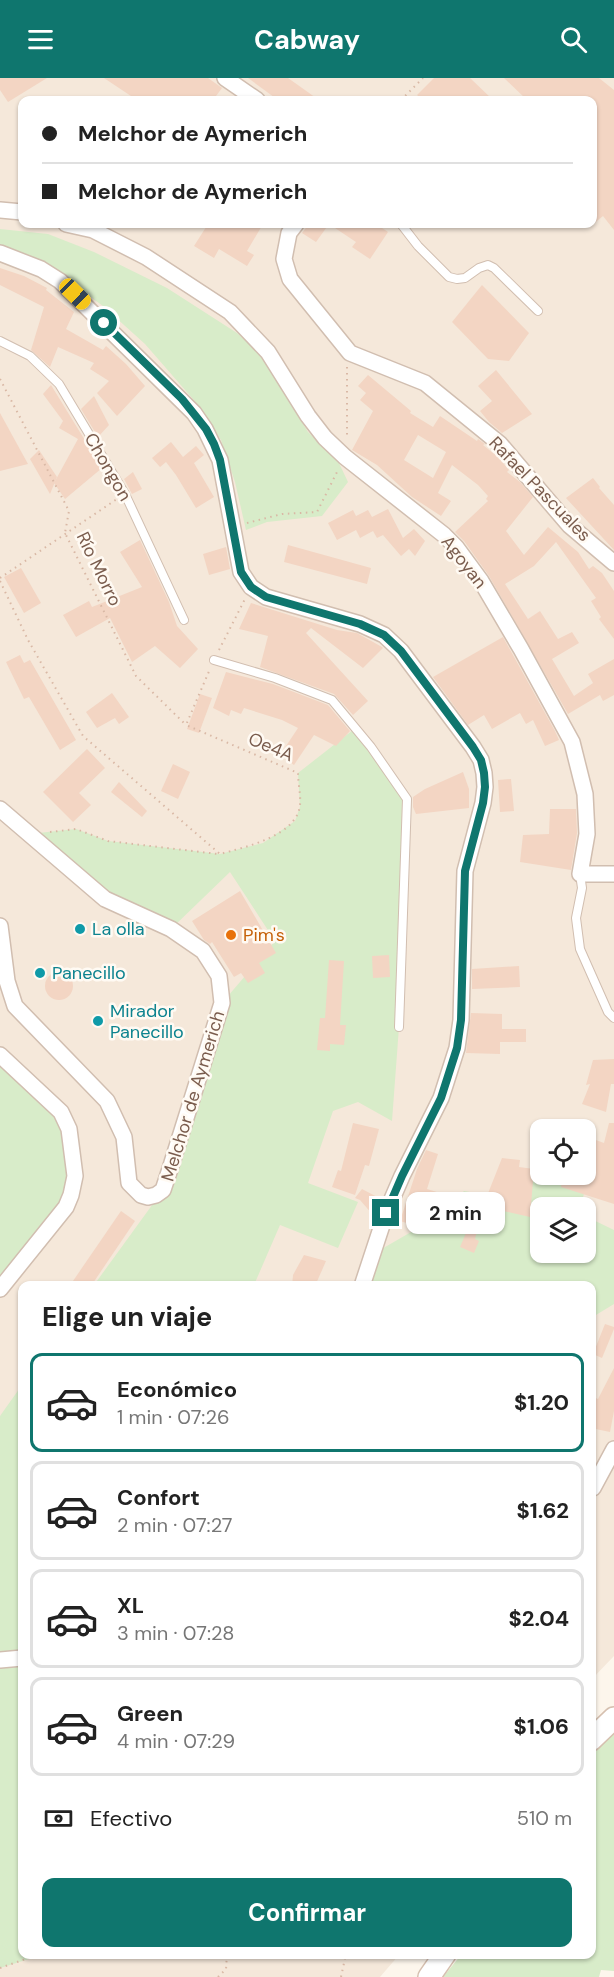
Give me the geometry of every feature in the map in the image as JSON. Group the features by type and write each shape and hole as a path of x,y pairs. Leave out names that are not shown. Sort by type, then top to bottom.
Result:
{"street":[{"path":"225,78 251,96"},
{"path":"0,210 18,212"},
{"name":"Agoyan","path":"84,228 93,230 146,257 230,312 268,352 308,416 325,438 345,457 444,534 456,547 481,581 572,742 585,794 587,834 580,874"},
{"name":"Rafael Pascuales","path":"293,228 289,233 284,259 290,279 350,353 425,383 500,444 569,525 614,563"},
{"path":"0,253 41,269 60,280 188,406 206,429 220,460 241,572 251,587 266,597 360,624 384,635 401,651 481,760 485,787 483,803 465,871 461,1020 457,1048 441,1098 386,1213 364,1281"},
{"name":"Melchor de Aymerich","path":"0,809 105,898 171,929 203,951 219,976 222,1003 170,1170 163,1190 156,1195 148,1197 141,1195 129,1183 124,1137 107,1101 15,1006 7,981 0,926"},
{"path":"580,874 614,874"},
{"path":"0,1055 61,1112 69,1130 75,1176 66,1207 0,1289"},
{"path":"596,1482 614,1449"},
{"path":"0,1660 18,1658"},
{"path":"596,1735 614,1718"},
{"path":"429,1977 442,1959"}],"lane":[{"path":"404,228 418,246 449,277 465,278 479,268 488,265 495,268 538,311"},
{"name":"Chongon","path":"0,341 30,356 59,384 125,494 184,620"},
{"path":"214,660 275,678 332,700 371,747 407,799 399,1027"},
{"name":"Agoyan","path":"580,874 582,888 576,918 580,949 608,1012 614,1018"}],"path":[{"path":"405,96 423,78"},
{"path":"232,526 282,514 316,512 345,457 347,440 346,351 350,353"},
{"name":"Río Morro","path":"0,379 69,511 65,533 136,676 186,725"},
{"path":"125,494 65,533 0,580 27,640 83,736 220,854"},
{"path":"186,725 214,660 251,587"},
{"name":"Oe4A","path":"186,725 298,773 300,807 295,821 263,843 220,854"},
{"path":"29,834 76,829 108,841 220,854"},
{"path":"0,1968 26,1959"},
{"path":"218,1977 226,1969 227,1959"},
{"path":"341,1977 345,1959"}],"shaded area":[{"name":"Panecillo","path":"0,78 614,78 614,1656 596,1675 596,1281 18,1281 18,1959 396,1959 380,1977 0,1977"}],"green space":[{"path":"0,229 48,234 94,252 167,288 237,333 259,353 308,432 338,461 348,482 322,516 267,522 246,530 235,482 221,440 199,406 145,344 103,306 57,273 0,250"},
{"name":"Panecillo","path":"353,730 402,794 399,1027 392,1121 358,1102 333,1111 308,1183 358,1202 338,1248 280,1225 256,1281 97,1281 163,1190 222,1003 275,941 230,872 171,929 105,899 29,834 76,829 108,841 220,854 263,843 295,821 300,807 298,773"},
{"path":"0,1055 61,1112 71,1195 0,1289"},
{"path":"530,1183 530,1185 587,1185 583,1197 530,1197 530,1263 596,1263 596,1221 614,1230 614,1304 596,1315 596,1281 364,1281 373,1254 444,1213 464,1191 515,1200"},
{"path":"18,1391 18,1959 29,1959 0,1968 0,1416"},
{"path":"614,1731 614,1971 601,1970 599,1977 443,1977 458,1959 596,1959 596,1748"}],"building":[{"path":"0,78 47,78 8,102 0,90"},
{"path":"104,78 208,78 222,88 216,96 131,96"},
{"path":"248,78 288,78 313,96 273,96"},
{"path":"434,78 470,78 489,96 418,96"},
{"path":"504,78 599,78 614,90 614,230 603,216 597,221 597,96 523,96"},
{"path":"205,228 261,228 247,251 254,255 247,266 219,249 214,258 194,246"},
{"path":"306,228 326,228 316,242 302,233"},
{"path":"335,228 382,228 388,232 370,259 352,247 356,242"},
{"path":"0,268 24,276 47,288 46,290 74,312 66,329 103,350 106,346 145,386 117,416 97,393 109,381 90,369 94,363 58,347 50,367 31,350 44,307 0,285"},
{"path":"482,285 529,333 509,361 488,359 452,322"},
{"path":"496,370 532,414 502,433 480,411 492,401 478,386"},
{"path":"368,375 411,411 410,413 433,427 440,416 477,441 478,439 498,457 509,470 507,472 520,482 533,497 506,531 524,555 548,527 578,552 589,569 593,566 602,573 614,591 614,639 599,619 601,617 591,601 596,598 556,542 534,566 505,584 528,619 540,611 558,639 572,632 579,643 552,659 574,696 593,683 588,674 614,659 614,695 603,701 600,695 568,714 489,576 455,532 488,501 486,499 488,496 478,485 452,465 438,493 451,501 441,516 412,497 377,465 352,450 373,411 360,400 366,393 358,386","holes":["418,435 446,452 433,478 404,460"]},
{"path":"51,385 102,468 65,499 54,483 78,439 59,428 63,421 43,394"},
{"path":"94,396 109,425 98,437 81,409"},
{"path":"0,413 28,464 0,471"},
{"path":"171,442 183,457 196,446 204,455 194,463 214,497 196,508 166,462 160,467 152,458"},
{"path":"39,450 57,477 50,494 30,459"},
{"path":"133,472 142,489 132,494 124,479"},
{"path":"593,478 614,505 614,550 566,498"},
{"path":"388,509 403,538 414,529 425,541 415,556 409,549 401,556 383,535 377,538 373,531 360,538 356,530 337,540 328,523 353,510 356,516 368,510 372,517"},
{"path":"140,540 169,602 177,626 198,649 180,668 155,646 132,662 110,618 76,637 63,615 89,601 92,607 142,587 120,552"},
{"path":"288,545 371,568 367,584 284,562"},
{"path":"226,547 230,569 209,575 203,554"},
{"path":"21,568 41,603 24,613 4,577"},
{"path":"251,603 337,630 357,633 382,647 363,668 311,628 306,633 368,701 353,715 334,694 260,667 268,636 239,629"},
{"path":"503,637 559,740 545,746 533,720 526,724 520,713 492,729 484,715 468,725 433,677"},
{"path":"20,655 24,663 30,660 76,740 60,750 29,697 24,699 6,662"},
{"path":"226,672 273,684 328,705 350,731 336,746 314,735 294,765 280,755 298,728 282,720 244,708 241,714 231,710 229,716 213,708"},
{"path":"112,693 129,717 119,724 115,718 97,728 86,712"},
{"path":"200,694 212,698 199,733 187,729"},
{"path":"87,749 105,768 79,793 91,805 73,822 43,792"},
{"path":"173,764 190,772 178,799 161,791"},
{"path":"463,772 469,789 469,808 416,814 413,797"},
{"path":"511,779 514,811 500,812 498,780"},
{"path":"119,782 147,811 142,817 111,792"},
{"path":"550,809 576,809 577,833 571,870 520,862 523,835 549,834"},
{"path":"240,891 276,953 259,963 265,973 248,983 241,973 234,977 212,942 210,944 204,940 192,921"},
{"path":"389,955 390,977 373,978 372,956"},
{"path":"329,960 344,961 340,1025 346,1025 344,1045 330,1044 330,1051 317,1050 320,1018 325,1018"},
{"path":"519,966 520,987 472,989 472,969"},
{"path":"59,972 69,976 73,986 69,996 59,1000 49,996 45,986 49,976"},
{"path":"471,1013 502,1014 502,1029 526,1029 526,1042 500,1042 500,1054 466,1053"},
{"path":"614,1059 614,1084 611,1084 606,1112 582,1104 590,1084 586,1085 593,1060"},
{"path":"353,1123 379,1129 369,1166 365,1165 355,1195 332,1187 338,1170 341,1171"},
{"path":"609,1123 614,1123 614,1204 561,1187 561,1185 596,1185 596,1140 604,1143"},
{"path":"426,1150 438,1154 427,1189 483,1206 502,1158 520,1160 519,1167 530,1168 530,1185 533,1185 530,1217 494,1209 491,1222 480,1219 475,1239 479,1241 474,1253 460,1247 466,1233 444,1227 442,1234 400,1221 417,1169"},
{"path":"362,1189 381,1199 373,1215 360,1200 355,1198"},
{"path":"121,1211 135,1221 94,1281 73,1281"},
{"path":"304,1255 326,1261 317,1281 292,1281 293,1275"},
{"path":"605,1324 614,1327 602,1358 596,1355 596,1346"},
{"path":"614,1368 614,1411 610,1432 596,1429 596,1398 598,1399"}],"place":[{"name":"La olla","path":"80,929"},
{"name":"Pim's","path":"231,935"},
{"name":"Panecillo","path":"40,973"},
{"name":"Mirador Panecillo","path":"98,1021"}],"route":[{"path":"104,323 182,399 206,429 220,460 241,572 251,587 266,597 371,627 384,635 401,651 477,753 483,766 485,787 483,803 465,871 461,1020 457,1048 441,1098 386,1213"}]}
